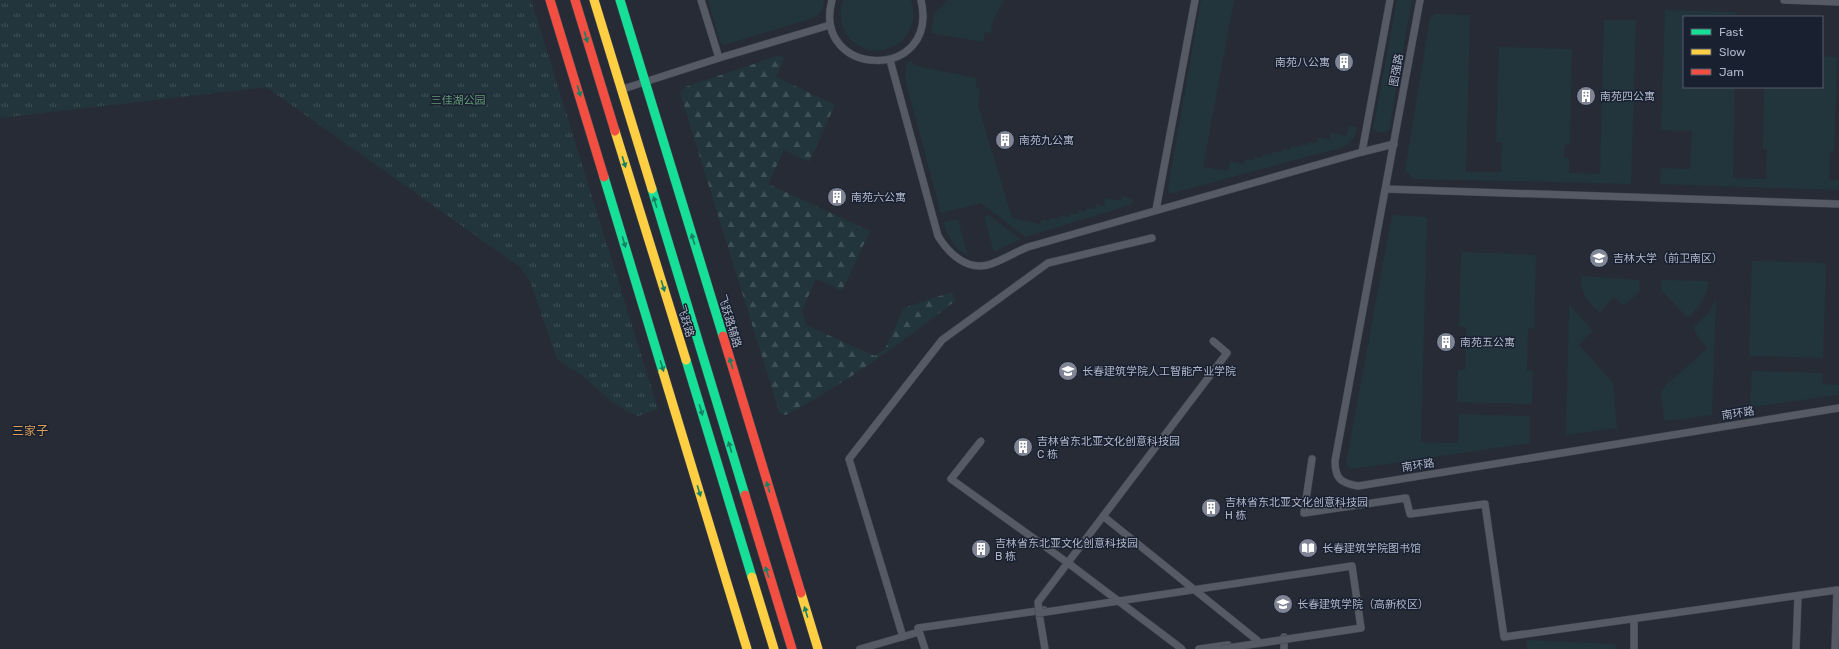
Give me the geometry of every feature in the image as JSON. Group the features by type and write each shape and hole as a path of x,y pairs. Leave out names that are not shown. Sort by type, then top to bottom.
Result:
{"street":[{"path":"550,0 747,649"},
{"name":"飞跃路","path":"575,0 613,93 792,649"},
{"name":"飞跃路","path":"594,0 613,93 774,649"},
{"name":"飞跃路辅路","path":"620,0 818,649"},
{"path":"793,600 796,577"},
{"path":"788,638 791,615"}],"lane":[{"path":"701,0 719,58"},
{"path":"832,0 829,10 830,25 836,39 846,51 859,58 874,62 890,60 904,52 915,42 922,27 923,12 921,0"},
{"path":"1156,210 1195,0"},
{"path":"1362,152 1390,0"},
{"name":"图强路","path":"1394,144 1420,0"},
{"path":"1784,0 1839,2"},
{"path":"613,93 719,58 830,25"},
{"path":"890,60 938,236 946,249 956,258 980,267 991,264 1028,247 1394,144"},
{"name":"南环路","path":"1394,144 1335,460 1335,471 1340,479 1348,484 1358,486 1839,408"},
{"path":"1386,189 1839,204"},
{"path":"903,637 849,459 942,340 1048,264 1152,238"},
{"path":"1045,649 1038,602 1103,516 1222,365 1227,353 1213,341"},
{"path":"981,442 951,479 1068,563 1182,649"},
{"path":"1312,459 1304,513 1406,498 1410,514 1485,504 1504,637 1837,590 1834,649"},
{"path":"1103,516 1258,641"},
{"path":"1039,613 1352,566 1361,628 1221,649"},
{"path":"925,649 918,628 1352,567 1360,626 1199,649"},
{"path":"1796,649 1798,596"},
{"path":"1634,619 1634,649"},
{"path":"860,649 919,632"},
{"path":"1284,637 1284,649"}],"green space":[{"name":"三佳湖公园","path":"0,0 531,0 658,409 638,416 626,411 581,375 557,359 530,281 520,267 266,87 0,118"},
{"path":"708,0 824,0 822,11 813,18 724,45 720,42"},
{"path":"843,0 911,0 913,16 910,29 902,40 891,47 879,50 866,49 854,42 844,30 841,15"},
{"path":"948,0 1004,0 993,20 991,33 985,32 983,42 931,33 934,14"},
{"path":"1201,0 1234,0 1203,167 1228,171 1230,161 1244,164 1245,159 1253,160 1254,157 1262,158 1263,154 1271,155 1272,151 1281,153 1282,149 1290,150 1291,146 1299,147 1300,144 1308,145 1309,142 1317,143 1318,138 1330,140 1331,133 1346,136 1349,125 1357,127 1352,140 1340,148 1169,194 1168,188"},
{"path":"1397,0 1412,0 1389,130 1386,132 1378,132 1373,129"},
{"path":"1665,10 1737,12 1736,16 1683,16 1683,88 1735,88 1733,178 1766,179 1767,149 1763,149 1764,88 1823,88 1823,56 1837,57 1834,151 1830,151 1829,180 1839,180 1839,190 1660,184 1661,168 1690,169 1692,131 1661,130"},
{"path":"1435,14 1470,15 1466,172 1501,172 1502,142 1496,142 1499,47 1572,49 1570,144 1565,145 1564,158 1569,158 1569,173 1600,174 1604,20 1636,20 1631,184 1413,179 1405,170 1430,18"},
{"path":"780,55 784,58 776,77 835,105 809,162 784,150 768,184 870,231 842,291 816,279 802,310 806,325 875,356 885,349 904,308 952,292 955,301 873,362 830,390 786,415 780,414 680,93 685,87"},
{"path":"910,60 916,66 977,78 976,88 980,89 978,105 1012,218 1040,224 1041,220 1050,221 1051,218 1059,219 1060,215 1069,217 1070,213 1078,214 1078,210 1086,212 1087,208 1095,209 1096,204 1104,206 1105,198 1121,201 1122,196 1134,200 1130,205 1025,237 981,203 941,213 905,79 906,66"},
{"path":"989,215 1020,239 994,252 984,217"},
{"path":"1392,215 1427,217 1421,442 1458,443 1459,414 1530,416 1530,443 1352,469 1347,466 1347,458"},
{"path":"956,219 958,220 968,256 959,250 952,242 943,222"},
{"path":"1461,252 1536,255 1534,328 1528,329 1527,371 1533,371 1532,404 1457,402 1458,370 1465,370 1466,327 1459,327"},
{"path":"1752,261 1826,263 1823,358 1749,356"},
{"path":"1581,276 1639,280 1640,291 1624,306 1614,297 1600,312 1591,305 1585,297"},
{"path":"1661,280 1708,281 1707,292 1700,304 1690,316 1686,316 1661,290"},
{"path":"1716,299 1712,415 1664,421 1661,392 1666,385 1707,349 1695,332 1694,327 1709,312"},
{"path":"1569,305 1593,331 1579,345 1613,383 1617,428 1566,435"},
{"path":"1752,371 1822,373 1823,384 1839,385 1839,395 1750,407"},
{"path":"1527,640 1616,644 1615,649 1527,649"}],"traffic: fast":[{"path":"620,0 723,336"},
{"path":"604,177 663,372"},
{"path":"652,189 745,495"},
{"path":"686,360 752,577"}],"traffic: slow":[{"path":"594,0 652,189"},
{"path":"615,131 686,360"},
{"path":"663,372 747,649"},
{"path":"752,577 774,649"},
{"path":"801,593 818,649"}],"traffic: jam":[{"path":"550,0 604,177"},
{"path":"575,0 615,131"},
{"path":"723,336 801,593"},
{"path":"745,495 792,649"}],"place":[{"name":"南苑八公寓","path":"1344,62"},
{"name":"南苑四公寓","path":"1586,96"},
{"name":"南苑九公寓","path":"1005,140"},
{"name":"南苑六公寓","path":"837,197"},
{"name":"吉林大学（前卫南区）","path":"1599,258"},
{"name":"南苑五公寓","path":"1446,342"},
{"name":"长春建筑学院人工智能产业学院","path":"1068,371"},
{"name":"吉林省东北亚文化创意科技园 C 栋","path":"1023,447"},
{"name":"吉林省东北亚文化创意科技园 H 栋","path":"1211,508"},
{"name":"长春建筑学院图书馆","path":"1308,548"},
{"name":"吉林省东北亚文化创意科技园 B 栋","path":"981,549"},
{"name":"长春建筑学院（高新校区）","path":"1283,604"}],"district":[{"name":"三家子","path":"30,431"}]}
